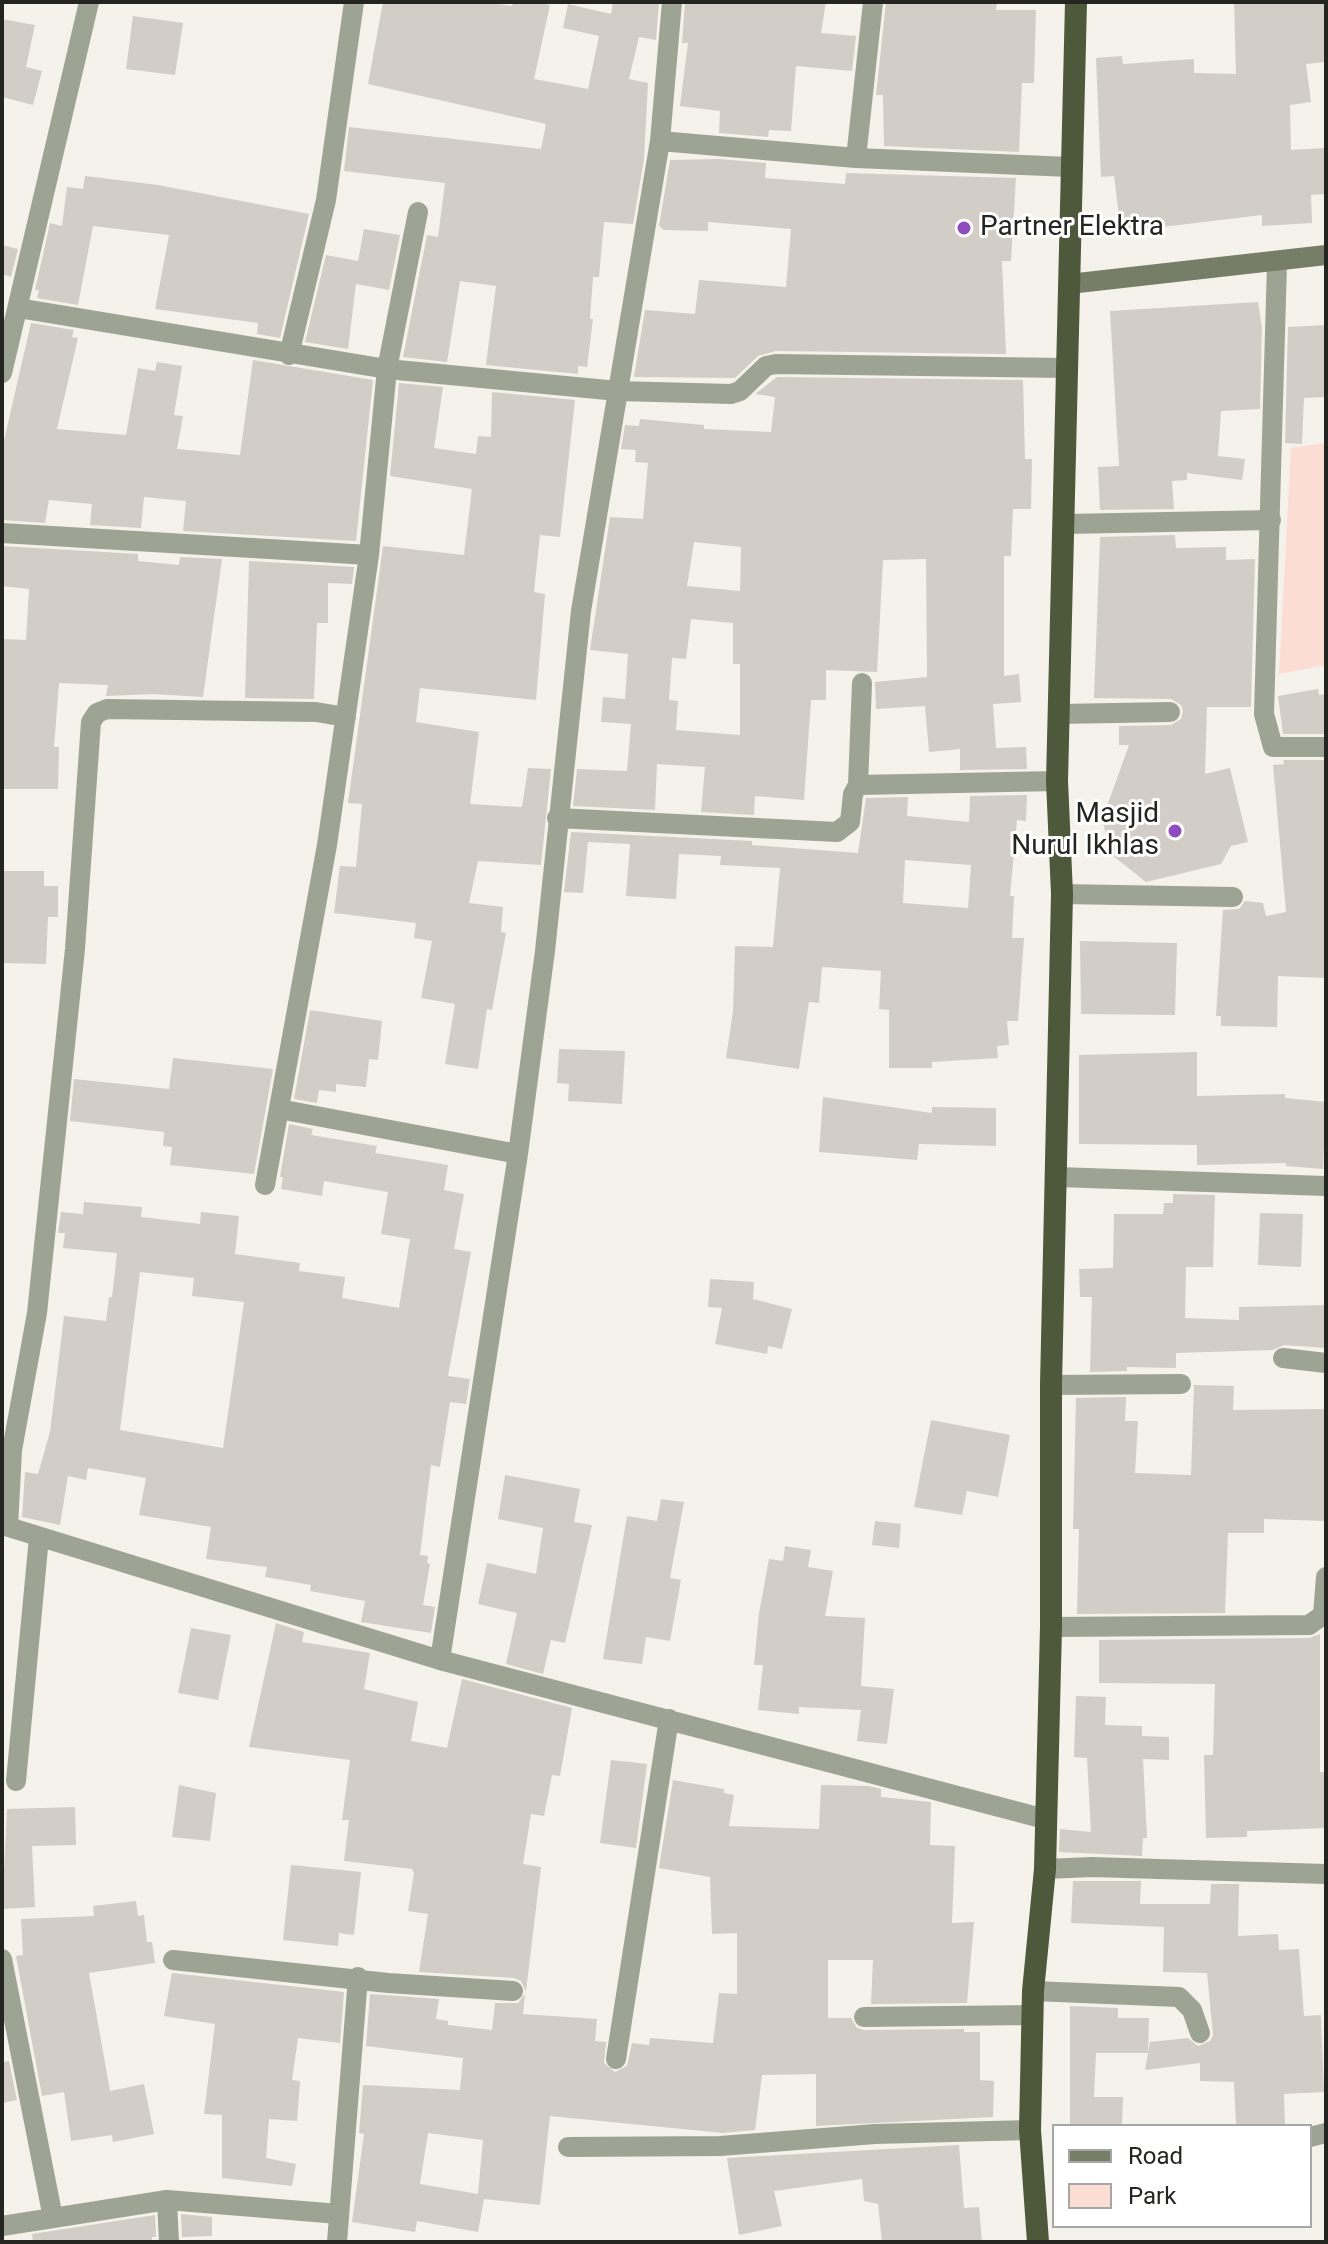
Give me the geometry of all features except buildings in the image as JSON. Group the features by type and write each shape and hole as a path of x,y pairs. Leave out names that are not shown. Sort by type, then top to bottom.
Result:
{"highway":[{"path":"1038,2242 1045,2204 1030,2130 1033,1991 1045,1869 1051,1627 1051,1385 1062,894 1057,781 1076,2"}],"main road":[{"path":"1069,284 1277,263 1326,255"}],"street":[{"path":"2,373 7,328 18,308 89,2"},
{"path":"289,355 326,200 354,2"},
{"path":"440,1660 518,1154 545,951 581,611 660,141 672,2"},
{"path":"856,158 873,2"},
{"path":"660,141 856,158 1070,167"},
{"path":"265,1185 346,717 369,555 387,369 418,212"},
{"path":"1277,263 1264,714 1271,743 1278,750 1326,747"},
{"path":"18,308 387,369 618,391 731,394 740,391 766,366 776,364 1065,368"},
{"path":"1065,524 1271,520"},
{"path":"2,533 369,555"},
{"path":"557,818 837,832 850,822 853,794 858,785 862,683"},
{"path":"346,717 316,712 107,709 97,713 91,722 75,949 37,1313 12,1450 5,1526 440,1660 1045,1819"},
{"path":"1059,714 1170,712"},
{"path":"858,785 1057,781"},
{"path":"1062,894 1233,897"},
{"path":"279,1109 518,1154"},
{"path":"1057,1177 1326,1186"},
{"path":"1283,1358 1326,1363"},
{"path":"1051,1385 1181,1384"},
{"path":"16,1781 39,1537"},
{"path":"1051,1627 1309,1625 1323,1615 1326,1577"},
{"path":"616,2059 669,1719"},
{"path":"1045,1869 1092,1867 1326,1874"},
{"path":"2,1959 53,2218"},
{"path":"173,1960 358,1977 388,1983 513,1991"},
{"path":"337,2242 358,1977"},
{"path":"1033,1991 1179,1997 1192,2010 1200,2033"},
{"path":"864,2017 1033,2015"},
{"path":"568,2147 720,2146 875,2134 1030,2130"},
{"path":"167,2200 169,2242"},
{"path":"12,2231 53,2218 167,2200 339,2214"}],"green space":[{"path":"1326,443 1326,665 1279,674 1291,448"}],"place":[{"name":"Partner Elektra","path":"964,228"},
{"name":"Masjid Nurul Ikhlas","path":"1175,831"}]}
